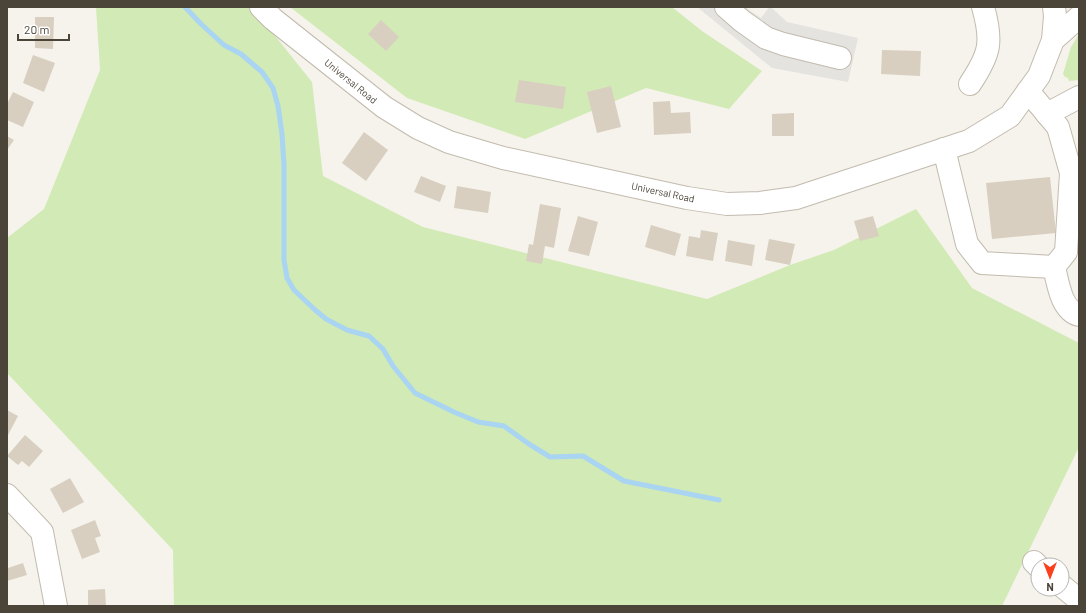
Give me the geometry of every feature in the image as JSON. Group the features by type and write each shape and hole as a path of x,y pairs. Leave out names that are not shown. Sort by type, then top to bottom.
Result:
{"street":[{"name":"Universal Road","path":"261,7 384,107 418,128 449,142 503,158 687,198 727,204 760,203 796,198 969,141 1010,116 1039,76 1053,40 1055,16 1054,7"},
{"path":"726,7 742,21 766,38 783,44 840,58"},
{"path":"970,84 980,70 989,47 989,27 983,7"},
{"name":"Universal Road","path":"1053,40 1079,17"},
{"path":"1028,91 1058,127 1071,173 1066,258 1061,293 1067,306 1073,314 1079,315"},
{"path":"1047,114 1079,97"},
{"path":"944,150 967,244 982,262 1066,258"},
{"path":"7,495 42,532 56,606"},
{"path":"1070,593 1079,600"}],"green space":[{"path":"96,7 252,7 312,82 323,176 423,227 707,299 790,265 834,250 916,209 972,288 1079,343 1079,447 1002,606 174,606 173,550 7,373 7,238 44,209 100,70"},
{"path":"290,7 672,7 702,31 762,71 729,109 646,88 525,139 407,98"},
{"path":"1079,34 1079,80 1069,81 1063,74 1071,47"}],"shaded area":[{"path":"697,7 745,7 761,18 769,7 771,7 787,22 858,38 848,82 772,68"}],"building":[{"path":"35,17 54,17 53,49 35,48"},
{"path":"381,20 399,37 386,51 368,34"},
{"path":"882,50 921,51 920,76 881,74"},
{"path":"33,55 55,63 44,92 23,83"},
{"path":"519,80 566,87 563,109 515,102"},
{"path":"611,86 621,127 597,133 587,92"},
{"path":"13,92 34,102 23,127 7,120 7,104"},
{"path":"670,101 671,113 690,112 691,133 654,135 653,102"},
{"path":"794,113 794,136 772,136 772,114"},
{"path":"364,132 388,150 366,181 342,163"},
{"path":"7,136 14,140 7,150"},
{"path":"421,176 446,186 440,202 414,192"},
{"path":"1050,177 1056,233 992,239 986,183"},
{"path":"457,186 491,192 488,213 454,208"},
{"path":"540,204 561,208 554,248 545,246 542,264 526,261 529,244 533,245"},
{"path":"578,216 598,222 589,256 568,251"},
{"path":"873,216 879,236 860,241 854,221"},
{"path":"651,225 681,234 675,256 645,247"},
{"path":"701,230 718,233 713,261 686,256 689,236 700,238"},
{"path":"769,239 795,244 790,265 765,260"},
{"path":"728,240 755,245 752,266 725,261"},
{"path":"7,410 18,416 7,437"},
{"path":"25,435 43,451 29,467 22,461 18,465 7,456"},
{"path":"70,478 84,502 63,513 50,489"},
{"path":"95,520 101,536 95,538 100,552 82,559 71,530"},
{"path":"23,563 27,575 7,581 7,564 8,568"},
{"path":"105,589 106,606 88,606 88,590"}],"waterway":[{"path":"185,7 224,45 241,54 262,72 273,88 278,106 282,134 284,165 284,260 287,278 294,290 314,309 326,319 347,330 369,336 383,349 393,366 415,393 454,412 478,422 504,426 550,457 583,456 624,481 719,500"}]}
